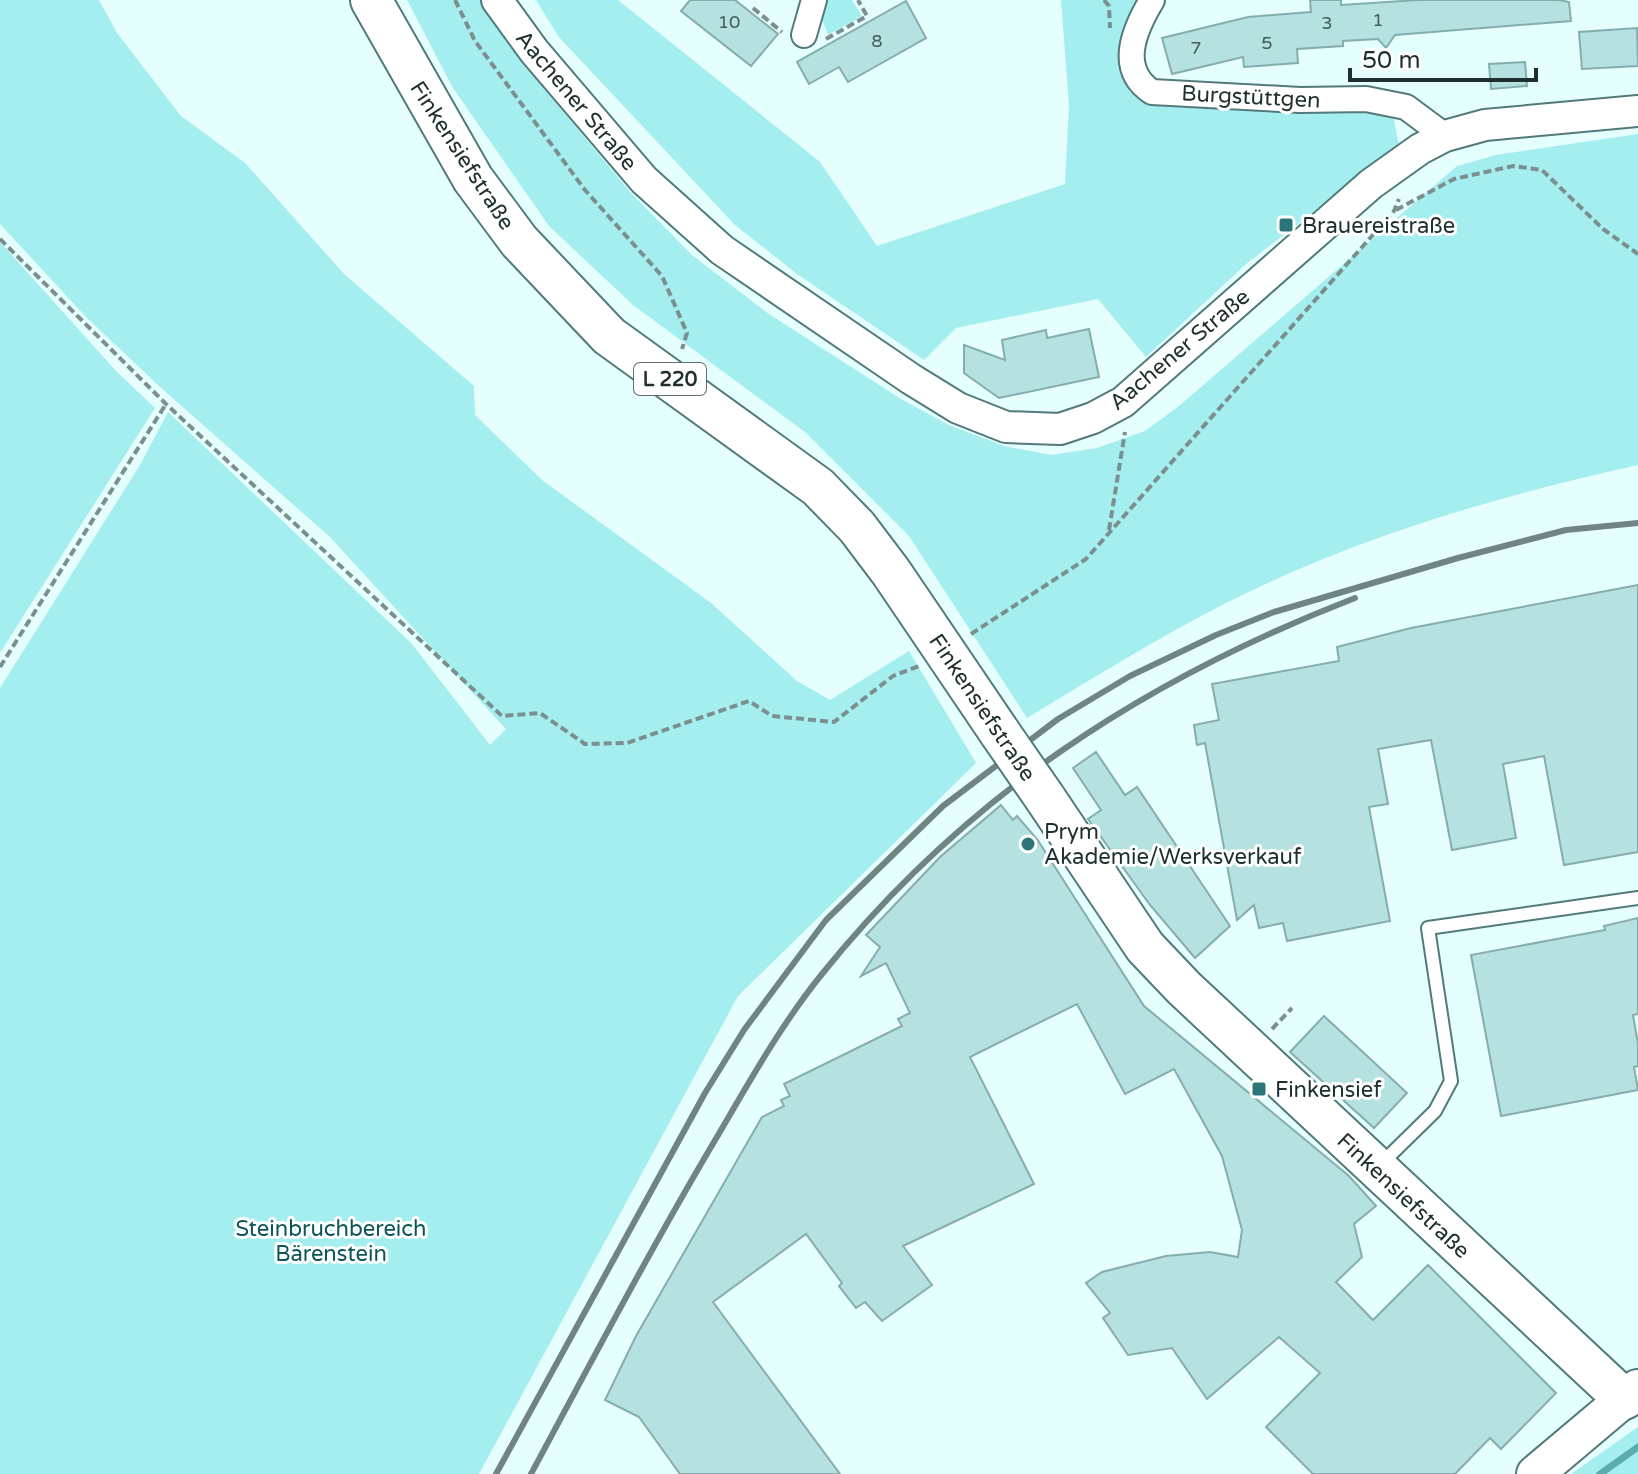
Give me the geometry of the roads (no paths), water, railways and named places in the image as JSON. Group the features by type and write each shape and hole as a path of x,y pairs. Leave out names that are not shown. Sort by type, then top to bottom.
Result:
{"main road":[{"name":"Finkensiefstraße","path":"371,0 473,179 519,241 609,336 818,487 865,538 1145,947 1376,1169 1631,1395"},
{"path":"1535,1474 1631,1395"}],"street":[{"name":"Aachener Straße","path":"497,0 534,51 644,180 722,250 911,379 958,408 1006,427 1060,429 1093,418 1123,402 1371,184 1432,143 1485,125 1638,111"},
{"path":"804,35 814,0"},
{"name":"Burgstüttgen","path":"1152,0 1130,49 1131,65 1139,83 1152,92 1300,100 1366,99 1406,107 1432,143"}],"lane":[{"path":"1376,1169 1435,1111 1451,1081 1428,928 1638,898"}],"waterway":[{"path":"1600,1474 1638,1447"}],"railway":[{"path":"496,1474 705,1093 744,1030 826,920 943,806 1058,719 1130,676 1216,635 1274,612 1458,558 1566,530 1638,523"},
{"path":"531,1474 665,1228 764,1058 806,994 877,910 936,852 998,798 1063,750 1131,706 1202,666 1277,630 1355,598"}],"place":[{"name":"Brauereistraße","path":"1286,225"},
{"name":"Prym Akademie/Werksverkauf","path":"1028,844"},
{"name":"Finkensief","path":"1259,1089"}],"park label":[{"name":"Steinbruchbereich Bärenstein","path":"331,1240"}]}
